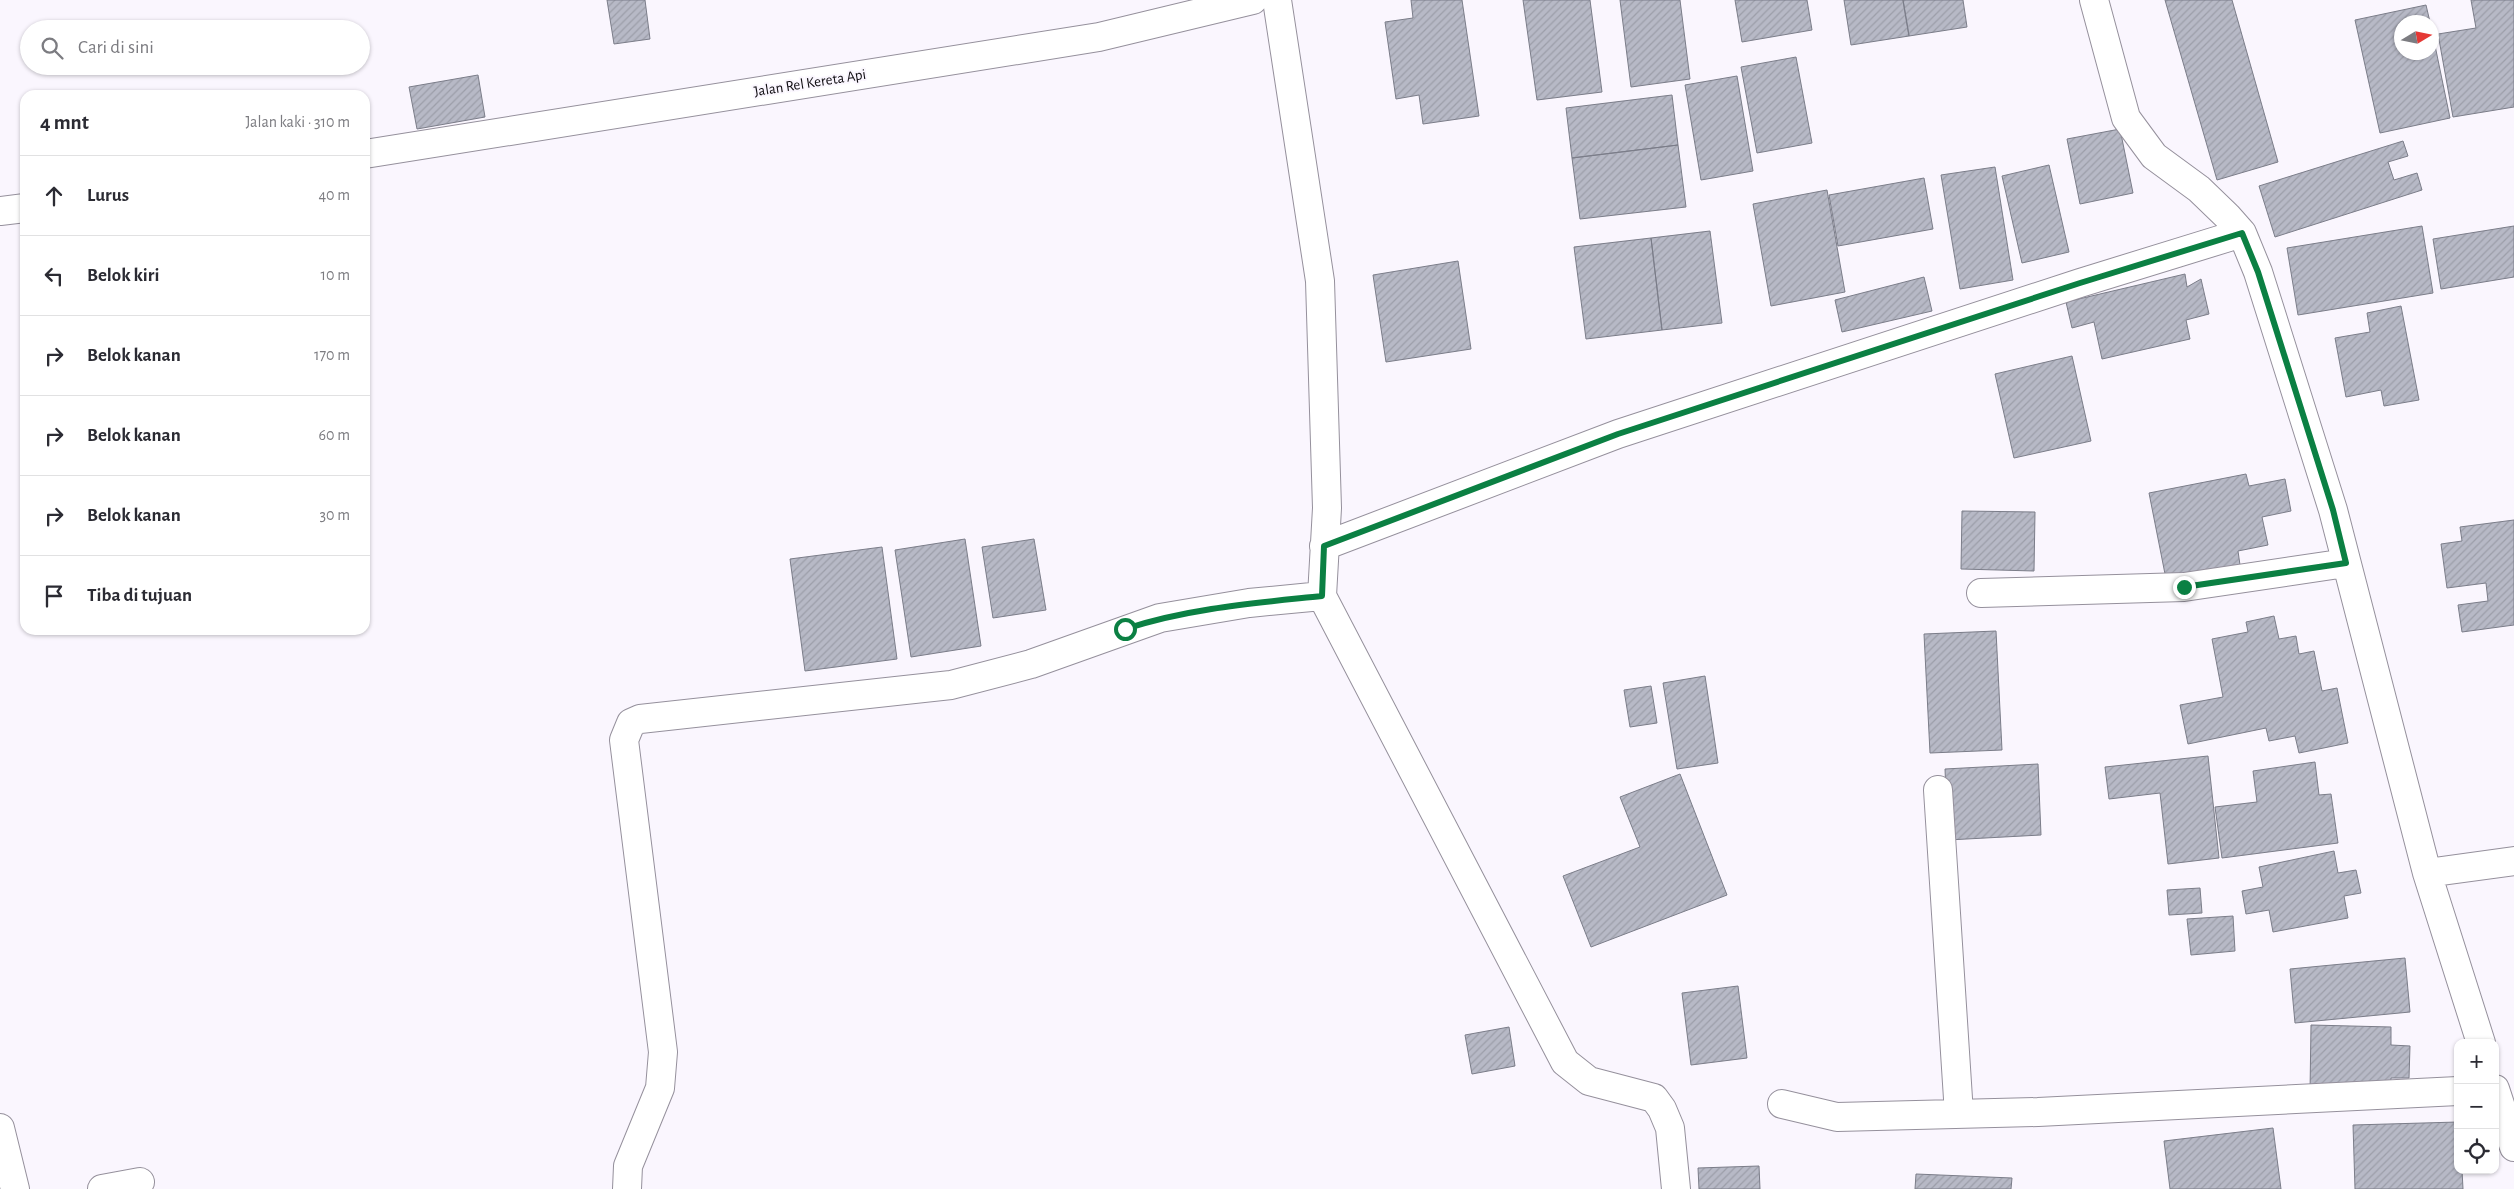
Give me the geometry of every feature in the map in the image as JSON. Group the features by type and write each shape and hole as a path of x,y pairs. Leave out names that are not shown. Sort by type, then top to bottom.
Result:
{"street":[{"name":"Jalan Rel Kereta Api","path":"370,153 1099,37 1253,0"},
{"path":"1277,0 1320,281 1326,419 1327,508 1322,596 1565,1062 1589,1080 1654,1098 1662,1109 1670,1128 1676,1189"},
{"path":"2094,0 2126,118 2154,156 2199,190 2242,233 2258,272 2333,510 2427,873 2480,1039"},
{"path":"0,212 20,209"},
{"path":"1324,546 1618,434 2071,286 2242,233"},
{"path":"1981,593 2184,587 2346,563"},
{"path":"627,1189 628,1166 660,1088 663,1052 624,740 631,723 640,719 951,685 1032,664 1160,618 1249,604 1322,596"},
{"path":"1938,790 1959,1114"},
{"path":"2427,873 2514,861"},
{"path":"1782,1104 1837,1117 1959,1114 2454,1091"},
{"path":"2499,1100 2512,1136"},
{"path":"0,1128 15,1189"},
{"path":"102,1189 140,1182"}],"building":[{"path":"607,0 645,0 650,39 614,44"},
{"path":"1411,0 1462,0 1479,116 1423,124 1419,95 1396,99 1385,22 1413,18"},
{"path":"1523,0 1590,0 1602,92 1537,100"},
{"path":"1620,0 1680,0 1690,79 1631,87"},
{"path":"1735,0 1807,0 1812,30 1742,42"},
{"path":"1844,0 1903,0 1909,36 1851,45"},
{"path":"1903,0 1963,0 1967,27 1909,36"},
{"path":"2165,0 2232,0 2278,162 2217,180"},
{"path":"2471,0 2514,0 2514,107 2453,117 2439,34 2476,28"},
{"path":"2426,5 2428,15 2394,15 2394,60 2438,60 2450,118 2380,133 2355,20"},
{"path":"1796,57 1812,143 1757,153 1741,67"},
{"path":"478,75 485,117 417,129 409,87"},
{"path":"1737,76 1753,171 1701,180 1685,85"},
{"path":"1672,95 1678,145 1572,158 1566,108"},
{"path":"2120,129 2133,193 2080,204 2067,139"},
{"path":"2403,141 2408,156 2388,162 2394,180 2417,173 2422,190 2275,237 2259,186"},
{"path":"1678,145 1686,207 1580,219 1572,158"},
{"path":"2049,165 2069,252 2022,263 2002,176"},
{"path":"1995,167 2013,280 1960,289 1941,175"},
{"path":"1924,178 1933,229 1838,246 1829,195"},
{"path":"1827,190 1845,292 1771,306 1753,204"},
{"path":"2422,226 2433,293 2298,315 2287,248"},
{"path":"2514,226 2514,277 2441,289 2433,239"},
{"path":"1710,231 1722,323 1662,330 1651,238"},
{"path":"1651,238 1662,330 1586,339 1574,247"},
{"path":"1458,261 1471,349 1386,362 1373,275"},
{"path":"2185,274 2187,287 2201,279 2209,314 2186,320 2190,339 2102,359 2094,322 2072,328 2066,302"},
{"path":"1924,277 1932,311 1842,332 1835,300"},
{"path":"2401,306 2419,400 2384,406 2381,390 2346,397 2335,338 2370,332 2367,313"},
{"path":"2072,356 2091,441 2014,458 1995,374"},
{"path":"2246,474 2249,486 2285,479 2291,511 2262,517 2268,545 2238,551 2240,565 2166,579 2149,493"},
{"path":"1962,511 2035,512 2034,571 1961,569"},
{"path":"2514,520 2514,625 2462,632 2458,605 2488,601 2486,583 2447,588 2441,544 2462,541 2460,527"},
{"path":"965,539 981,646 911,657 895,550"},
{"path":"1034,539 1046,610 993,618 982,547"},
{"path":"882,547 897,659 805,671 790,559"},
{"path":"2274,616 2279,639 2296,636 2299,654 2314,651 2322,691 2337,688 2348,743 2299,753 2295,736 2269,741 2266,728 2188,744 2180,705 2223,697 2212,639 2248,632 2246,622"},
{"path":"1996,631 2002,750 1930,753 1924,634"},
{"path":"1705,676 1718,763 1677,769 1663,683"},
{"path":"1651,686 1657,723 1630,727 1624,690"},
{"path":"2208,756 2219,858 2168,864 2160,793 2109,799 2105,767"},
{"path":"2315,762 2319,795 2331,794 2338,843 2222,858 2215,807 2257,802 2253,771"},
{"path":"2038,764 2041,835 1948,840 1945,769"},
{"path":"1680,774 1727,895 1591,947 1563,876 1640,847 1620,797"},
{"path":"2334,851 2338,873 2356,870 2361,893 2344,896 2348,918 2273,932 2269,910 2246,914 2242,891 2263,887 2259,867"},
{"path":"2200,888 2202,913 2169,915 2167,890"},
{"path":"2233,916 2235,951 2191,955 2187,919"},
{"path":"2405,958 2410,1012 2295,1023 2290,969"},
{"path":"1738,986 1747,1058 1691,1065 1682,993"},
{"path":"2311,1025 2391,1027 2391,1045 2410,1046 2409,1078 2391,1078 2390,1093 2310,1092"},
{"path":"1509,1027 1515,1066 1472,1074 1465,1035"},
{"path":"2454,1122 2454,1174 2462,1174 2463,1189 2355,1189 2353,1125"},
{"path":"2273,1128 2281,1189 2170,1189 2164,1141"},
{"path":"1759,1166 1760,1189 1699,1189 1698,1168"},
{"path":"1916,1174 2012,1178 2011,1189 1915,1189"}],"route":[{"path":"1125,629 1160,618 1202,610 1322,596 1324,546 1618,434 2080,283 2242,233 2258,272 2333,510 2346,563 2184,587"}]}
